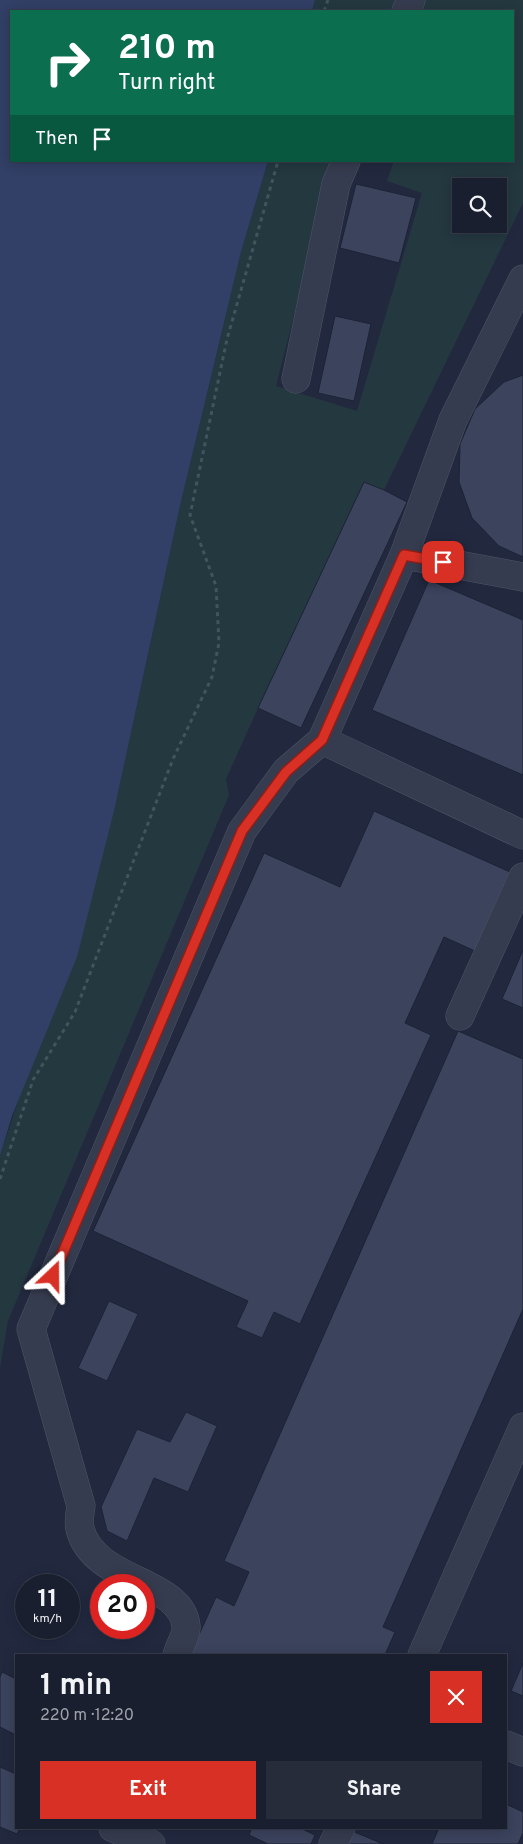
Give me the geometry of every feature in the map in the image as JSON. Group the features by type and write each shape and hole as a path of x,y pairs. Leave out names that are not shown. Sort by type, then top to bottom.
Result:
{"lane":[{"path":"296,378 336,184 346,162"},
{"path":"176,1654 186,1628 183,1612 168,1596 105,1564 89,1549 80,1528 81,1506 31,1329 242,831 286,772 322,740 404,555 454,420 523,279"},
{"path":"404,555 523,577"},
{"path":"322,740 523,834"},
{"path":"460,1016 523,877"},
{"path":"422,1654 523,1427"},
{"path":"507,1745 523,1752"},
{"path":"115,1829 150,1844"},
{"path":"333,1844 340,1829"}],"path":[{"path":"0,1179 33,1080 75,1012 173,760 212,677 219,643 216,586 190,516 228,339 278,162"}],"shaded area":[{"path":"315,0 523,0 523,203 384,490 258,708 226,779 229,795 8,1321 0,1368 0,1156 115,807 180,506 241,252 268,162 333,162 276,386 357,411 422,193 387,181 394,162 514,162 514,10 312,10"}],"water":[{"path":"0,0 315,0 312,10 10,10 10,162 268,162 241,252 180,506 115,807 77,957 12,1116 0,1156"}],"building":[{"path":"356,184 416,198 399,263 340,248"},
{"path":"335,316 371,324 354,401 318,393"},
{"path":"523,375 523,557 499,546 472,518 459,482 460,444 475,409 504,382"},
{"path":"364,482 407,502 301,728 258,708"},
{"path":"429,580 523,620 523,775 372,710"},
{"path":"374,811 510,872 475,951 444,937 405,1023 431,1035 300,1324 274,1312 262,1338 236,1327 248,1301 93,1231 264,853 340,887"},
{"path":"523,950 523,1008 502,999"},
{"path":"458,1031 523,1059 523,1309 383,1627 395,1632 385,1654 190,1654 216,1597 234,1606 249,1572 224,1561"},
{"path":"109,1301 138,1314 107,1381 78,1368"},
{"path":"186,1412 217,1426 188,1492 154,1478 127,1541 107,1531 101,1507 137,1429 170,1442"},
{"path":"523,1663 523,1696 511,1691"},
{"path":"2,1672 15,1678 15,1734 0,1727 0,1677"},
{"path":"0,1767 15,1774 15,1829 20,1829 17,1834 0,1827"},
{"path":"507,1804 523,1812 523,1833 518,1844 432,1844 439,1829 507,1829"},
{"path":"252,1829 302,1829 315,1835 311,1844 268,1844 249,1835"},
{"path":"350,1830 383,1844 344,1844"}],"route":[{"path":"53,1276 242,831 286,772 322,740 404,555 443,562"}]}
